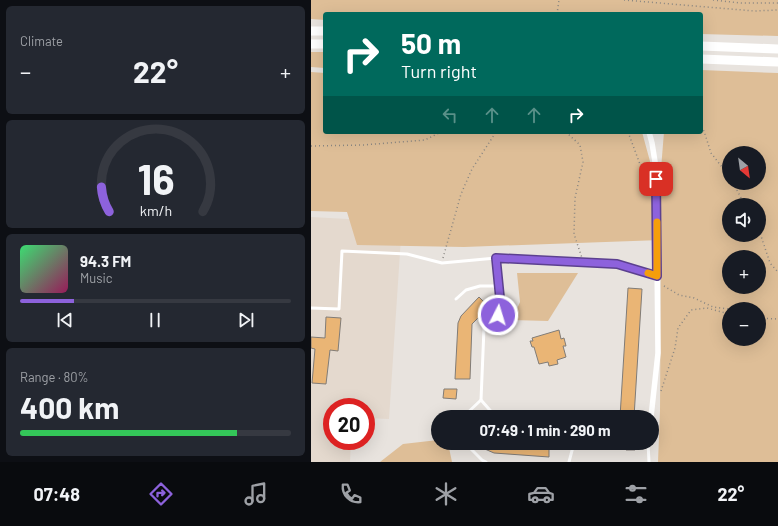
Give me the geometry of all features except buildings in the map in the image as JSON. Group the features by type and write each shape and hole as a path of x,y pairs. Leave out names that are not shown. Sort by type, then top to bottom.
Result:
{"highway":[{"path":"311,31 323,31"},
{"path":"311,44 323,44"},
{"path":"703,46 778,49"},
{"path":"703,59 778,62"}],"street":[{"path":"650,134 655,154 656,168 658,353 652,410"}],"lane":[{"path":"311,308 339,309 341,251 407,254 442,263 496,258 617,264 657,276"},
{"path":"490,410 481,400 484,328 494,321 501,308 496,258"},
{"path":"456,300 466,290 480,286 499,286"},
{"path":"470,410 481,400"},
{"path":"472,450 486,462"},
{"path":"569,462 572,450"},
{"path":"648,450 649,462"}],"path":[{"path":"557,12 559,0"},
{"path":"624,0 754,11 778,10"},
{"path":"713,0 741,3 778,3"},
{"path":"703,130 711,153 722,167"},
{"path":"311,146 363,145 425,140 437,134"},
{"path":"442,263 461,194 472,169 494,134"},
{"path":"568,134 580,145 583,162 575,198 574,234 583,262"},
{"path":"629,134 644,175 656,190"},
{"path":"763,242 770,263 778,272"},
{"path":"657,283 666,286 679,295 694,298 713,307 722,308"},
{"path":"659,397 675,348 678,328 691,310 707,308 722,312"},
{"path":"766,318 778,319"}],"shaded area":[{"path":"311,0 778,0 778,36 703,34 703,12 323,12 323,20 311,19"},
{"path":"311,52 323,52 323,68 311,67"},
{"path":"703,70 778,73 778,462 658,462 660,411 661,240 464,247 357,245 347,212 311,211 311,72 323,73 323,134 643,134 654,176 661,169 664,134 703,134"},
{"path":"311,217 402,222 389,419 375,418 375,398 323,398 323,450 351,450 350,462 311,462"},
{"path":"517,273 578,273 548,321 512,320 520,302"},
{"path":"431,441 431,450 449,450 452,462 380,462 403,444"}],"slow traffic":[{"path":"648,273 657,276 657,222"}],"route":[{"path":"498,315 501,308 496,258 617,264 657,276 656,179"}]}
